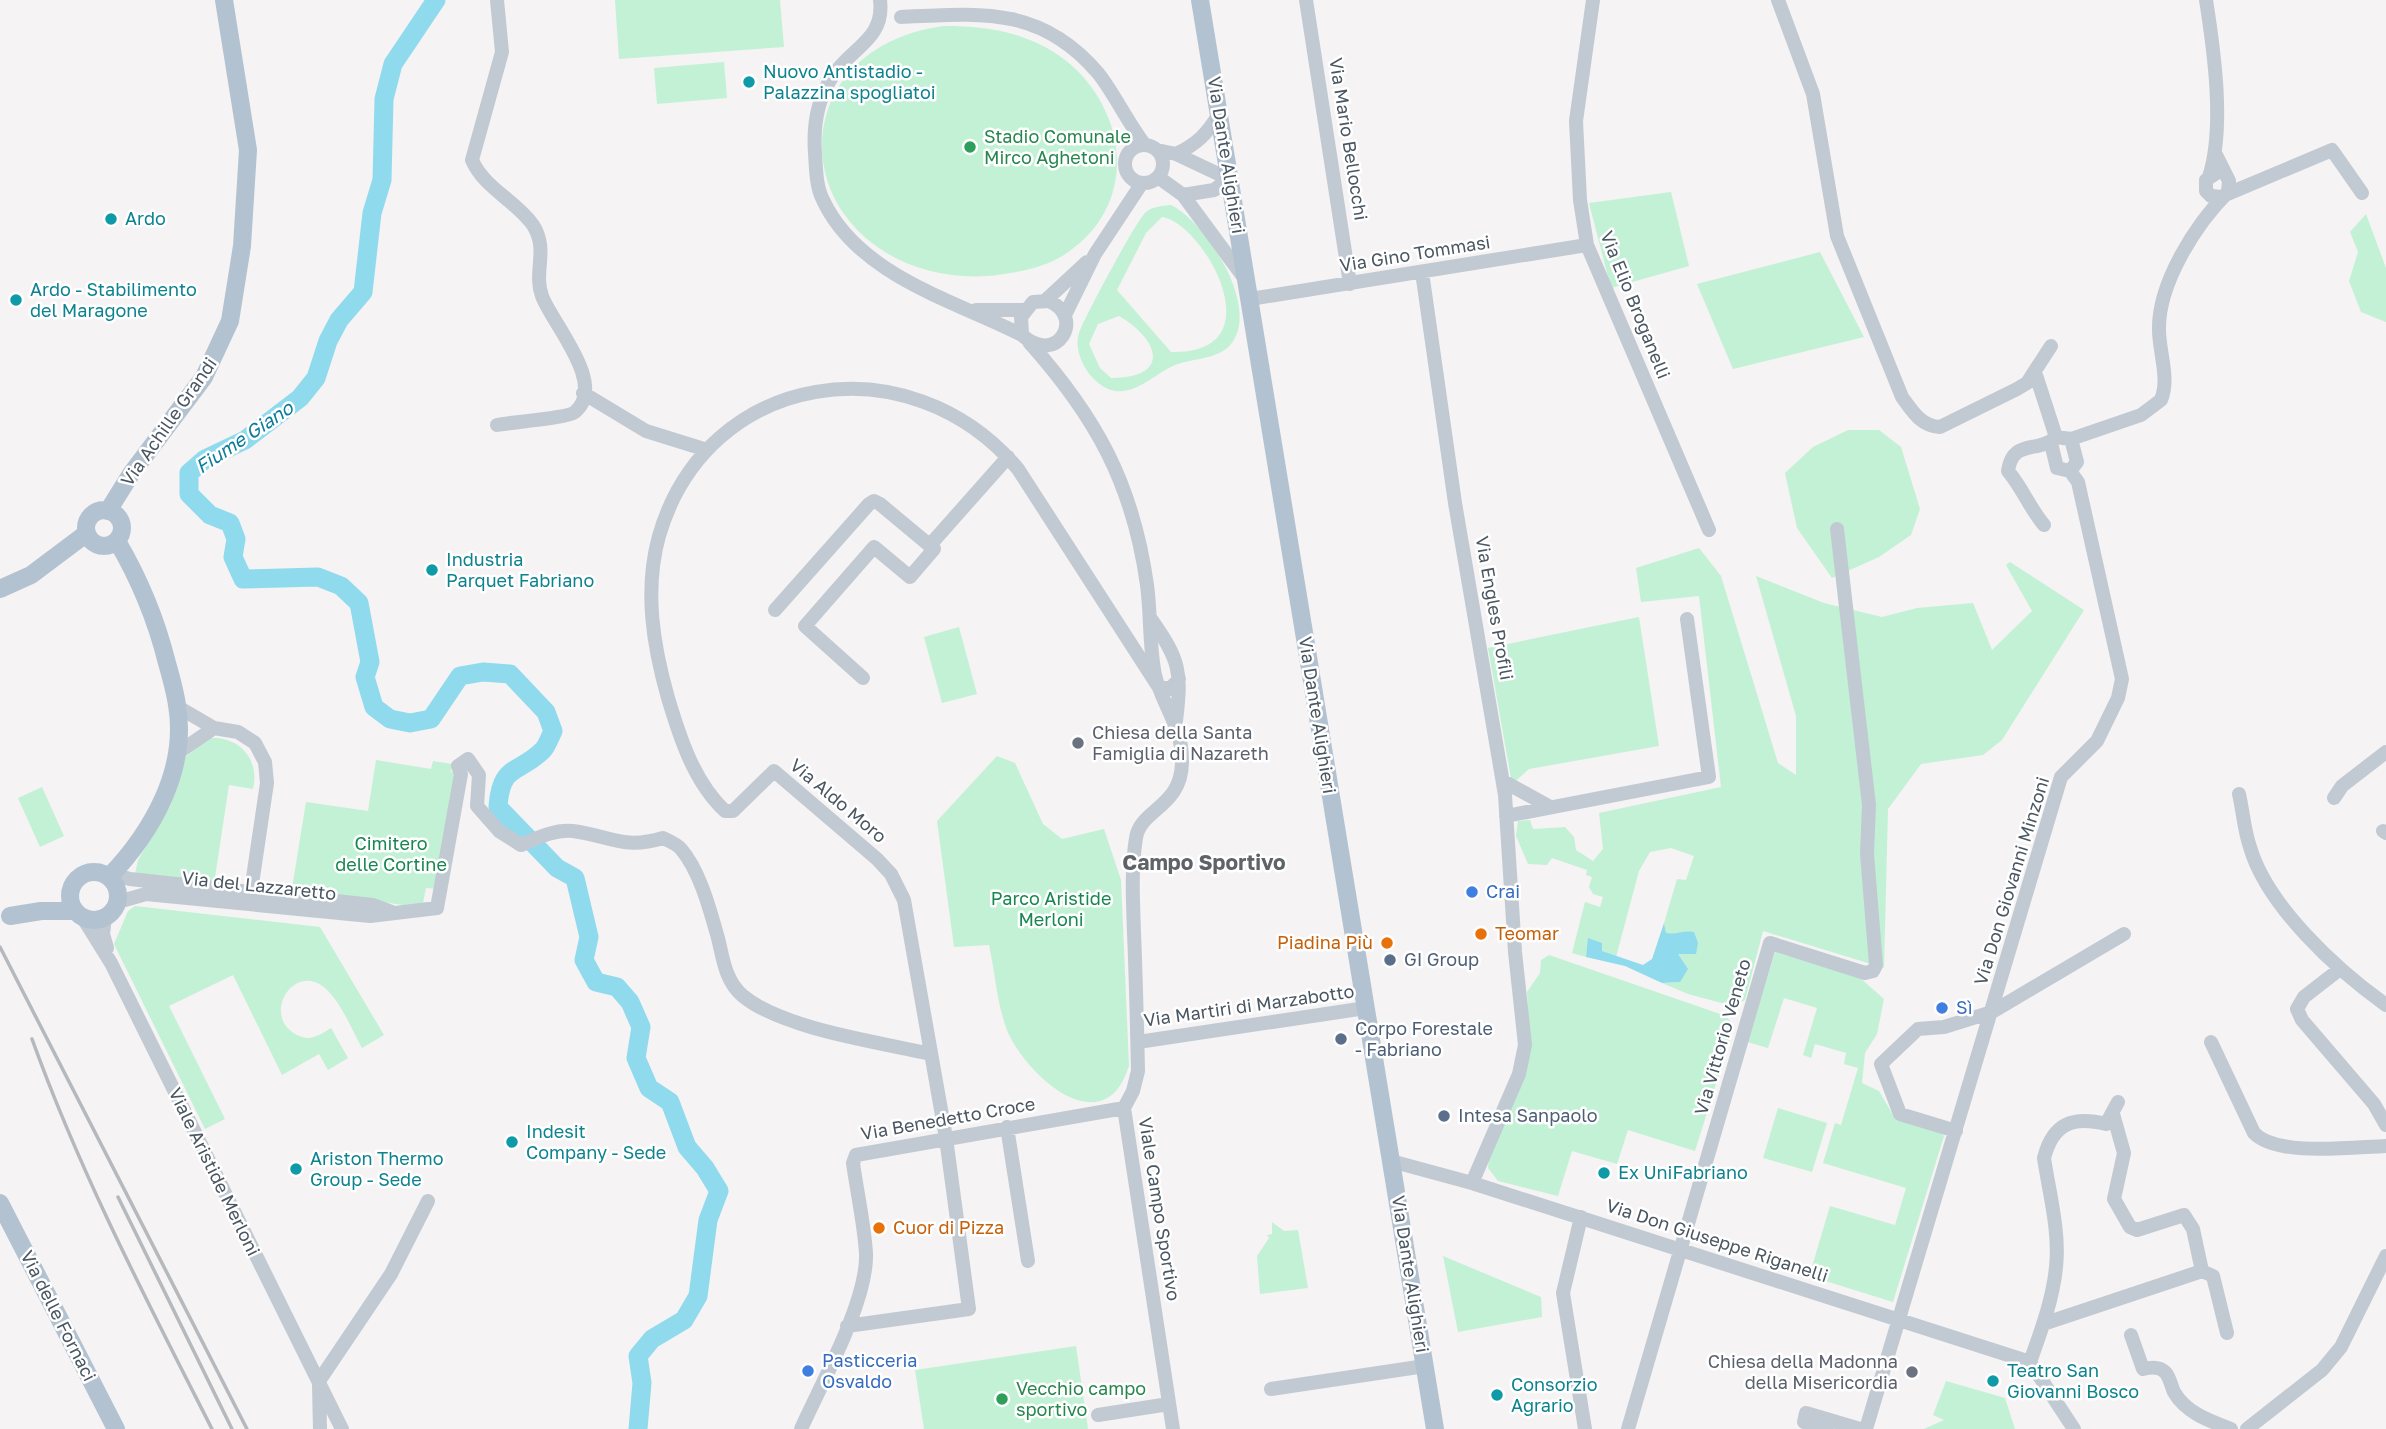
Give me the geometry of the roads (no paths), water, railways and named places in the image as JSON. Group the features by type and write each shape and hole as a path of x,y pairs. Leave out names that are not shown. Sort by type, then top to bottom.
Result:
{"main road":[{"name":"Via Achille Grandi","path":"87,533 87,523 93,514 108,511 131,474 204,377 230,321 242,246 248,150 224,0"},
{"name":"Via Dante Alighieri","path":"1200,0 1435,1429"},
{"path":"0,589 31,575 87,533 100,545 117,541 122,532 121,521 108,511"},
{"path":"111,876 162,806 176,754 178,707 153,612 137,574 117,541"},
{"path":"79,914 71,890 79,877 92,872 111,876"},
{"path":"10,916 41,911 79,914 91,920 106,917 118,902 117,888 111,876"},
{"name":"Via delle Fornaci","path":"0,1203 116,1429"}],"street":[{"path":"497,0 502,52 472,160 478,175 517,208 533,226 542,245 538,283 545,303 572,344 579,362 583,393 582,402 575,412 561,418 537,417 497,425"},
{"path":"880,0 882,15 876,30 853,50 831,78 817,111 814,131 822,198 838,227 890,271 1043,346 1054,344 1066,330 1065,314 1095,254 1142,183 1158,177 1163,166 1151,147 1122,115 1100,75 1073,47 1038,25 994,14 901,18"},
{"name":"Via Mario Bellocchi","path":"1306,0 1350,284"},
{"name":"Via Elio Broganelli","path":"1593,0 1576,121 1580,200 1587,245 1709,530"},
{"path":"1778,0 1813,94 1837,236 1902,397 1923,421 1940,427 2017,389 2035,372 2051,346"},
{"path":"2044,525 2026,503 2024,489 2008,471 2015,452 2141,415 2161,400 2164,382 2159,327 2161,309 2188,243 2219,186 2212,38 2206,0"},
{"path":"1176,154 1195,145 1208,134 1219,114"},
{"path":"1122,115 1128,175 1122,213"},
{"path":"1127,155 1135,148 1151,147 1176,154 1229,179 1214,190 1184,195"},
{"path":"2219,186 2245,187 2332,150 2362,193"},
{"path":"1128,175 1142,183"},
{"path":"1158,177 1184,195 1248,290"},
{"name":"Via Gino Tommasi","path":"1248,290 1350,284 1587,245"},
{"path":"1046,300 1095,254"},
{"name":"Via Engles Profili","path":"1422,272 1455,503 1503,781 1515,952 1525,1045 1519,1073 1472,1183"},
{"path":"1026,338 1020,324 1024,310 1033,302 1046,300 1056,304 1065,314"},
{"path":"971,309 1024,310"},
{"name":"Viale Campo Sportivo","path":"1026,338 1062,379 1103,443 1123,483 1135,520 1151,619 1158,686 1176,721"},
{"name":"Viale Campo Sportivo","path":"1054,344 1062,379"},
{"path":"2035,372 2059,439 2057,468 2070,471"},
{"name":"Via Aldo Moro","path":"846,1326 969,1309 946,1138 904,900 891,874 774,771 740,806 725,811 710,797 689,757 661,674 649,600 659,535 673,503 694,464 707,450 739,423 777,403 814,392 849,388 881,390 938,405 978,430 1008,457 1045,508 1158,686"},
{"path":"583,393 646,431 707,450"},
{"name":"Via Don Giovanni Minzoni","path":"1866,1429 2061,777 2097,741 2118,698 2122,679 2078,482 2070,471 2077,462 2059,439"},
{"path":"930,545 1008,457"},
{"path":"775,610 874,501 934,550 910,577 874,547 805,626 863,678"},
{"name":"Via Vittorio Veneto","path":"1628,1429 1770,943 1865,972 1873,971 1876,965 1867,855 1870,805 1837,529"},
{"name":"Viale Campo Sportivo","path":"1151,619 1167,641 1176,663 1179,679 1176,721 1182,758 1180,782 1169,800 1136,834 1133,878 1138,1071 1133,1091 1124,1108 1173,1429"},
{"path":"1506,816 1709,777 1687,619"},
{"name":"Via Aldo Moro","path":"1124,632 1153,649"},
{"path":"1153,649 1176,663"},
{"path":"1158,686 1170,689 1179,679"},
{"name":"Via del Lazzaretto","path":"178,707 214,728 238,732 255,743 265,762 267,783 251,891"},
{"path":"176,754 214,728"},
{"path":"2334,798 2342,786 2386,752"},
{"name":"Via del Lazzaretto","path":"118,902 145,894 370,916 437,908 461,761 468,759 479,775 477,806 499,831 521,845 539,837 571,831 627,845 663,838 681,848 696,875 725,971 741,995 770,1012 833,1032 931,1054"},
{"path":"1503,781 1550,807"},
{"path":"2239,794 2250,849 2282,909 2340,968 2386,1005"},
{"name":"Via del Lazzaretto","path":"111,876 373,905 397,914"},
{"name":"Viale Aristide Merloni","path":"79,914 111,963 342,1429"},
{"name":"Viale Aristide Merloni","path":"106,917 103,934 111,963"},
{"path":"1956,1132 1900,1114 1881,1064 1918,1029 1944,1027 1992,1012 2124,934"},
{"path":"2340,968 2304,998 2297,1009 2302,1020 2374,1104 2386,1125"},
{"name":"Via Martiri di Marzabotto","path":"1138,1042 1366,1008"},
{"path":"2211,1042 2254,1133 2261,1141 2302,1148 2386,1146"},
{"name":"Via Benedetto Croce","path":"801,1429 864,1278 866,1254 853,1159 859,1153 1124,1108"},
{"path":"2074,1429 2030,1362 2043,1324 2056,1266 2057,1246 2044,1158 2053,1133 2081,1119 2106,1124 2115,1108 2124,1153 2114,1199 2130,1227 2137,1230 2184,1215 2193,1229 2202,1271"},
{"path":"1007,1128 1028,1261"},
{"name":"Via Don Giuseppe Riganelli","path":"1391,1161 1472,1183 1681,1248 2030,1362"},
{"path":"320,1429 319,1381 391,1274 428,1201"},
{"path":"1580,1217 1563,1293 1585,1429"},
{"path":"2247,1429 2322,1370 2341,1347 2386,1256"},
{"path":"2043,1324 2202,1271 2213,1276 2227,1333"},
{"path":"2131,1335 2143,1369 2157,1367 2165,1371 2175,1394 2187,1408 2202,1418 2231,1429"},
{"path":"1272,1389 1425,1366"},
{"path":"1098,1415 1169,1404"},
{"path":"1827,1429 1804,1422 1806,1413 1860,1429"}],"water":[{"path":"1664,923 1666,933 1694,932 1698,943 1696,954 1678,954 1688,969 1680,982 1662,983 1625,966 1586,957 1588,938 1602,943 1602,951 1643,965 1652,959"}],"waterway":[{"name":"Fiume Giano","path":"436,0 393,64 384,99 382,180 372,213 363,292 339,320 328,341 316,378 300,398 245,440 205,459 189,473 189,494 210,515 230,523 236,539 233,557 243,579 318,577 341,586 359,603 370,662 365,677 374,707 390,719 410,723 431,719 460,676 483,672 510,674 546,712 553,731 547,744 534,758 507,776 498,807 557,868 575,878 589,937 584,960 596,982 617,987 630,1002 641,1027 636,1058 649,1088 670,1102 687,1147 705,1168 719,1191 708,1220 698,1296 684,1320 652,1339 638,1356 642,1383 638,1429"}],"railway":[{"path":"0,947 247,1429"},
{"path":"32,1039 93,1188 212,1429"},
{"path":"118,1197 232,1429"}],"place":[{"name":"Nuovo Antistadio - Palazzina spogliatoi","path":"749,82"},
{"name":"Stadio Comunale Mirco Aghetoni","path":"970,147"},
{"name":"Ardo","path":"111,219"},
{"name":"Ardo - Stabilimento del Maragone","path":"16,300"},
{"name":"Industria Parquet Fabriano","path":"432,570"},
{"name":"Chiesa della Santa Famiglia di Nazareth","path":"1078,743"},
{"name":"Crai","path":"1472,892"},
{"name":"Teomar","path":"1481,934"},
{"name":"Piadina Più","path":"1387,943"},
{"name":"GI Group","path":"1390,960"},
{"name":"Sì","path":"1942,1008"},
{"name":"Corpo Forestale - Fabriano","path":"1341,1039"},
{"name":"Intesa Sanpaolo","path":"1444,1116"},
{"name":"Indesit Company - Sede","path":"512,1142"},
{"name":"Ariston Thermo Group - Sede","path":"296,1169"},
{"name":"Ex UniFabriano","path":"1604,1173"},
{"name":"Cuor di Pizza","path":"879,1228"},
{"name":"Pasticceria Osvaldo","path":"808,1371"},
{"name":"Chiesa della Madonna della Misericordia","path":"1912,1372"},
{"name":"Teatro San Giovanni Bosco","path":"1993,1381"},
{"name":"Consorzio Agrario","path":"1497,1395"},
{"name":"Vecchio campo sportivo","path":"1002,1399"}],"district":[{"name":"Campo Sportivo","path":"1204,863"}],"park label":[{"name":"Cimitero delle Cortine","path":"391,854"},
{"name":"Parco Aristide Merloni","path":"1051,909"}]}
